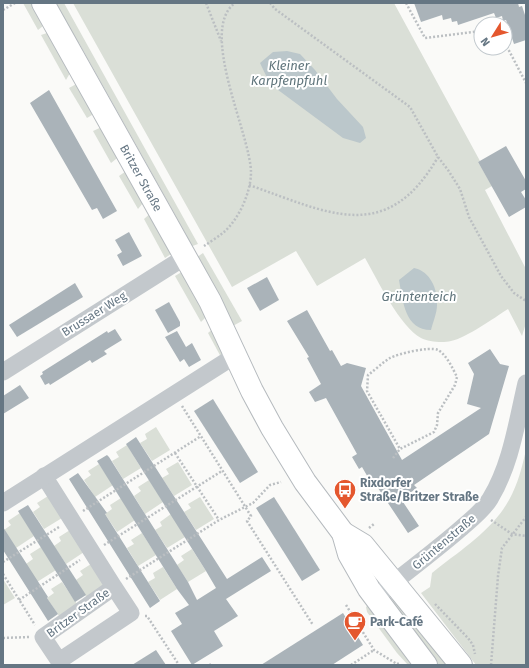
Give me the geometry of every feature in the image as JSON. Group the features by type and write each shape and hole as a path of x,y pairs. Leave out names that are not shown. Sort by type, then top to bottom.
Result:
{"main road":[{"name":"Britzer Straße","path":"43,3 210,301 272,428 305,482 343,533 351,560 375,597 426,665"},
{"name":"Britzer Straße","path":"343,533 363,545 461,665"}],"street":[{"name":"Brussaer Weg","path":"3,372 185,257"},
{"path":"3,503 236,355"},
{"name":"Grüntenstraße","path":"375,597 479,512 489,500 499,482 507,458 526,383"},
{"name":"Britzer Straße","path":"44,476 120,583 131,613 59,662 43,637 120,583"}],"path":[{"path":"3,10 14,3"},
{"path":"206,3 222,43"},
{"path":"204,246 224,232 241,209 249,185 251,172 248,152 227,79 222,43 222,25 228,8 235,3"},
{"path":"270,3 275,9 410,108 438,157 460,189 469,217 501,276 514,293 526,301"},
{"path":"406,3 425,38 473,32"},
{"path":"512,56 526,83"},
{"path":"249,185 326,210 360,216 378,214 390,209 416,188 428,175 438,157"},
{"path":"392,458 400,449 434,432 442,403 455,385 457,377 442,353 436,349 416,351 391,357 368,375 367,390 400,449"},
{"path":"174,393 245,507 250,516 247,521 313,625"},
{"path":"77,516 201,436"},
{"path":"175,453 219,520"},
{"path":"98,549 222,471"},
{"path":"120,583 219,520 253,503 268,486 281,482"},
{"path":"479,512 512,534 526,536"},
{"path":"491,665 496,618 498,576 502,548 525,519"},
{"path":"525,519 526,524"},
{"path":"3,562 61,525"},
{"path":"19,600 83,559"},
{"path":"3,574 43,637"},
{"path":"346,605 374,650 397,664 400,663"},
{"path":"131,613 147,616 179,665"},
{"path":"3,638 43,637"},
{"path":"351,665 374,650"}],"shaded area":[{"path":"23,3 36,3 37,5 33,8 43,26 38,30"},
{"path":"50,3 64,3 198,244 187,248 183,239 187,236 79,43 74,45"},
{"path":"73,3 394,3 480,161 478,162 492,186 485,190 526,269 526,323 522,336 508,309 464,336 448,342 421,338 405,324 397,313 382,290 365,258 317,286 296,251 232,287"},
{"path":"47,33 70,73 66,80 41,35"},
{"path":"80,82 97,112 87,118 69,88"},
{"path":"104,126 121,155 111,163 93,131"},
{"path":"129,169 127,176 143,203 138,209 119,176"},
{"path":"152,212 174,252 165,258 144,219"},
{"path":"203,253 242,321 229,328 193,260"},
{"path":"185,270 209,314 201,322 175,276"},
{"path":"215,327 228,353 222,359 208,333"},
{"path":"156,427 170,450 152,461 140,443 147,439 145,434"},
{"path":"127,445 141,468 123,479 112,461 119,457 116,452"},
{"path":"526,450 526,665 476,665 421,593 430,587 432,573 474,540 502,511 515,488"},
{"path":"178,462 192,485 174,496 162,478 169,474 166,469"},
{"path":"99,464 113,485 95,497 84,480 91,475 88,471"},
{"path":"149,480 163,502 145,514 134,496 141,491 138,487"},
{"path":"48,496 62,518 44,529 33,512 40,507 37,503"},
{"path":"200,497 214,519 196,530 184,512 191,508 188,504"},
{"path":"121,498 135,520 117,532 105,514 112,509 110,505"},
{"path":"20,513 34,536 16,548 4,530 11,525 8,521"},
{"path":"171,514 185,537 167,548 155,530 162,526 160,522"},
{"path":"70,530 84,552 66,564 54,546 61,541 59,537"},
{"path":"142,533 156,555 138,566 127,548 134,544 131,540"},
{"path":"41,547 56,570 37,582 26,564 33,559 30,554"},
{"path":"192,549 206,571 188,582 177,565 184,560 181,556"},
{"path":"91,564 105,586 87,598 76,580 83,575 80,571"},
{"path":"163,567 177,589 160,600 148,582 155,578 153,573"},
{"path":"3,579 15,598 3,605"},
{"path":"62,582 77,604 59,616 47,598 54,593 51,589"},
{"path":"391,595 452,665 437,665 396,611"},
{"path":"369,604 413,665 408,665 397,653 367,612 366,607"}],"water":[{"name":"Kleiner Karpfenpfuhl","path":"287,51 300,54 315,70 337,99 363,127 366,138 360,143 343,138 270,84 260,63 273,52"},
{"name":"Grüntenteich","path":"414,268 420,270 429,277 436,293 437,308 431,330 422,329 416,325 411,320 404,305 399,280"}],"building":[{"path":"414,3 518,3 519,7 522,6 526,18 526,40 514,44 513,16 495,16 494,13 485,16 473,16 473,20 458,25 457,21 452,22 451,18 443,20 442,15 421,22"},
{"path":"49,90 117,211 103,219 97,208 92,210 30,103"},
{"path":"506,146 526,181 526,189 521,192 526,200 526,207 509,217 478,162"},
{"path":"129,232 142,256 123,266 117,255 122,252 115,240"},
{"path":"267,277 279,300 260,311 247,288"},
{"path":"75,283 83,297 17,337 9,325"},
{"path":"169,302 180,322 180,326 168,333 155,310"},
{"path":"307,310 330,351 332,350 341,366 347,363 366,368 361,386 402,460 481,408 467,404 474,374 468,363 490,349 500,364 509,366 489,434 414,485 417,488 401,499 419,526 408,533 376,485 373,486 362,467 359,469 352,457 357,454 326,398 315,402 309,392 321,384 307,358 309,357 287,321"},
{"path":"115,329 122,340 104,351 107,354 92,363 90,360 50,385 49,383 45,385 40,376 43,374 42,372 107,331 108,333"},
{"path":"177,331 186,347 192,343 201,360 189,367 184,359 180,362 165,337"},
{"path":"20,385 29,398 3,414 3,396"},
{"path":"213,399 258,472 240,483 194,411"},
{"path":"136,437 227,579 262,557 271,571 226,599 238,616 214,631 223,646 192,665 171,631 182,624 175,613 189,605 177,589 97,461 107,455 109,457 188,582 197,600 216,588 126,444"},
{"path":"78,473 107,513 105,514 160,601 150,608 69,479"},
{"path":"274,497 320,570 302,581 256,508"},
{"path":"28,505 86,595 75,602 18,511"},
{"path":"3,527 58,614 48,621 3,550"},
{"path":"343,613 363,645 332,665 261,665"},
{"path":"156,650 166,665 132,665"}],"place":[{"name":"Rixdorfer Straße/Britzer Straße","path":"345,510"},
{"name":"Park-Café","path":"355,642"}]}
